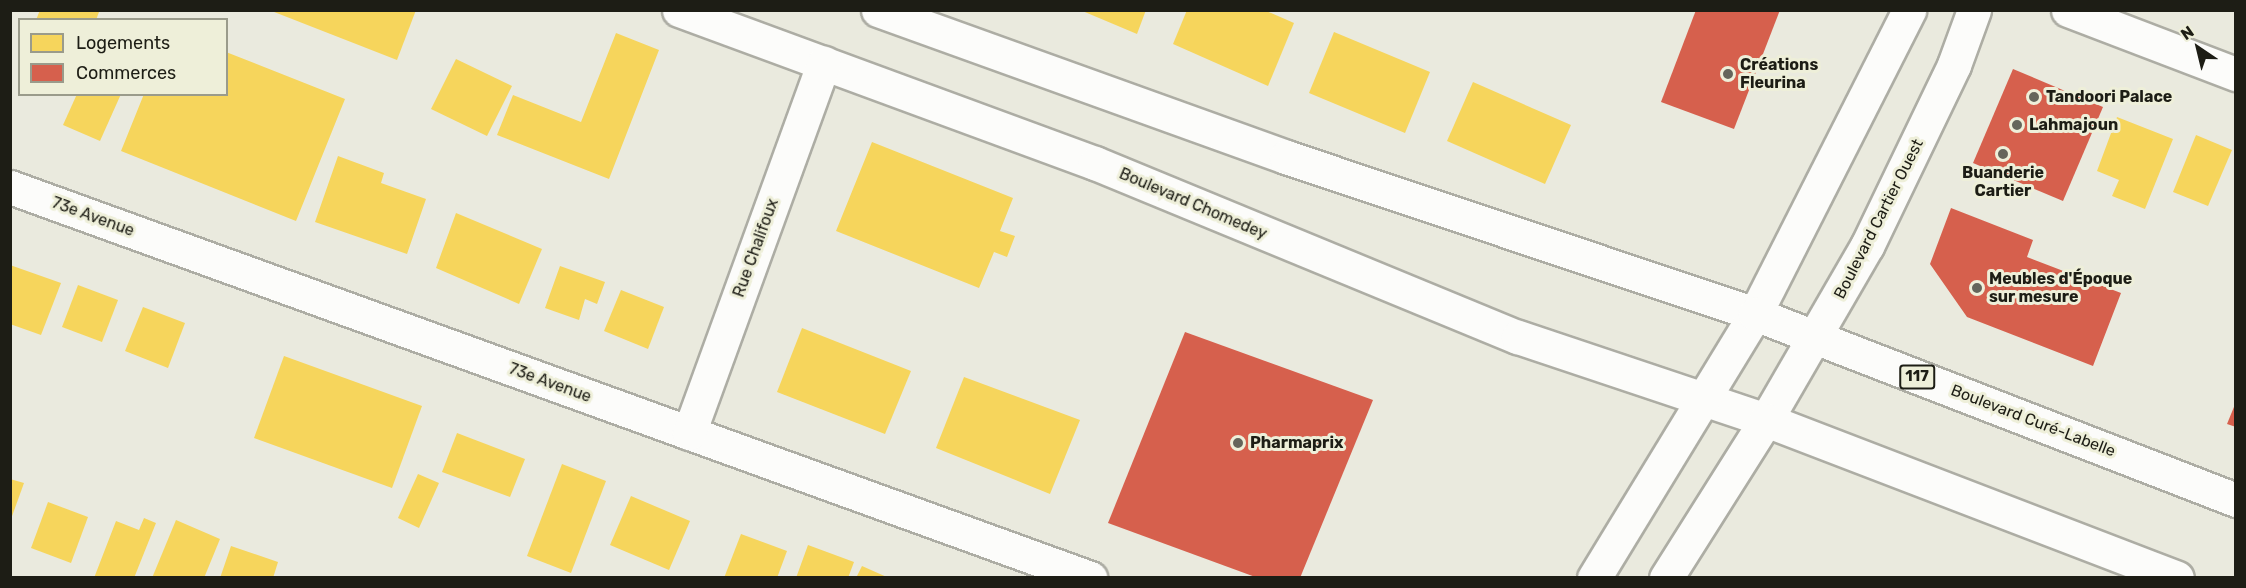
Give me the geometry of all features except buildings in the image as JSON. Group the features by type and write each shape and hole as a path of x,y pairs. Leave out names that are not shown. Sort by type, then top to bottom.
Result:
{"street":[{"name":"Boulevard Chomedey","path":"679,10 1095,164 1518,337 1706,400"},
{"path":"878,10 1286,157 1755,314"},
{"path":"1594,578 1706,400 1755,314 1909,10"},
{"name":"Boulevard Cartier Ouest","path":"1767,420 1816,339 1902,176 1974,10"},
{"path":"2068,10 2235,74"},
{"name":"Rue Chalifoux","path":"689,433 824,63"},
{"name":"73e Avenue","path":"10,186 1090,578"},
{"name":"Boulevard Curé-Labelle","path":"1755,314 2235,500"},
{"path":"1706,400 1767,420 2177,578"},
{"path":"1666,578 1767,420"}],"place":[{"name":"Créations Fleurina","path":"1728,74"},
{"name":"Tandoori Palace","path":"2034,97"},
{"name":"Lahmajoun","path":"2017,125"},
{"name":"Buanderie Cartier","path":"2003,154"},
{"name":"Meubles d'Époque sur mesure","path":"1977,288"},
{"name":"Pharmaprix","path":"1238,443"}]}
